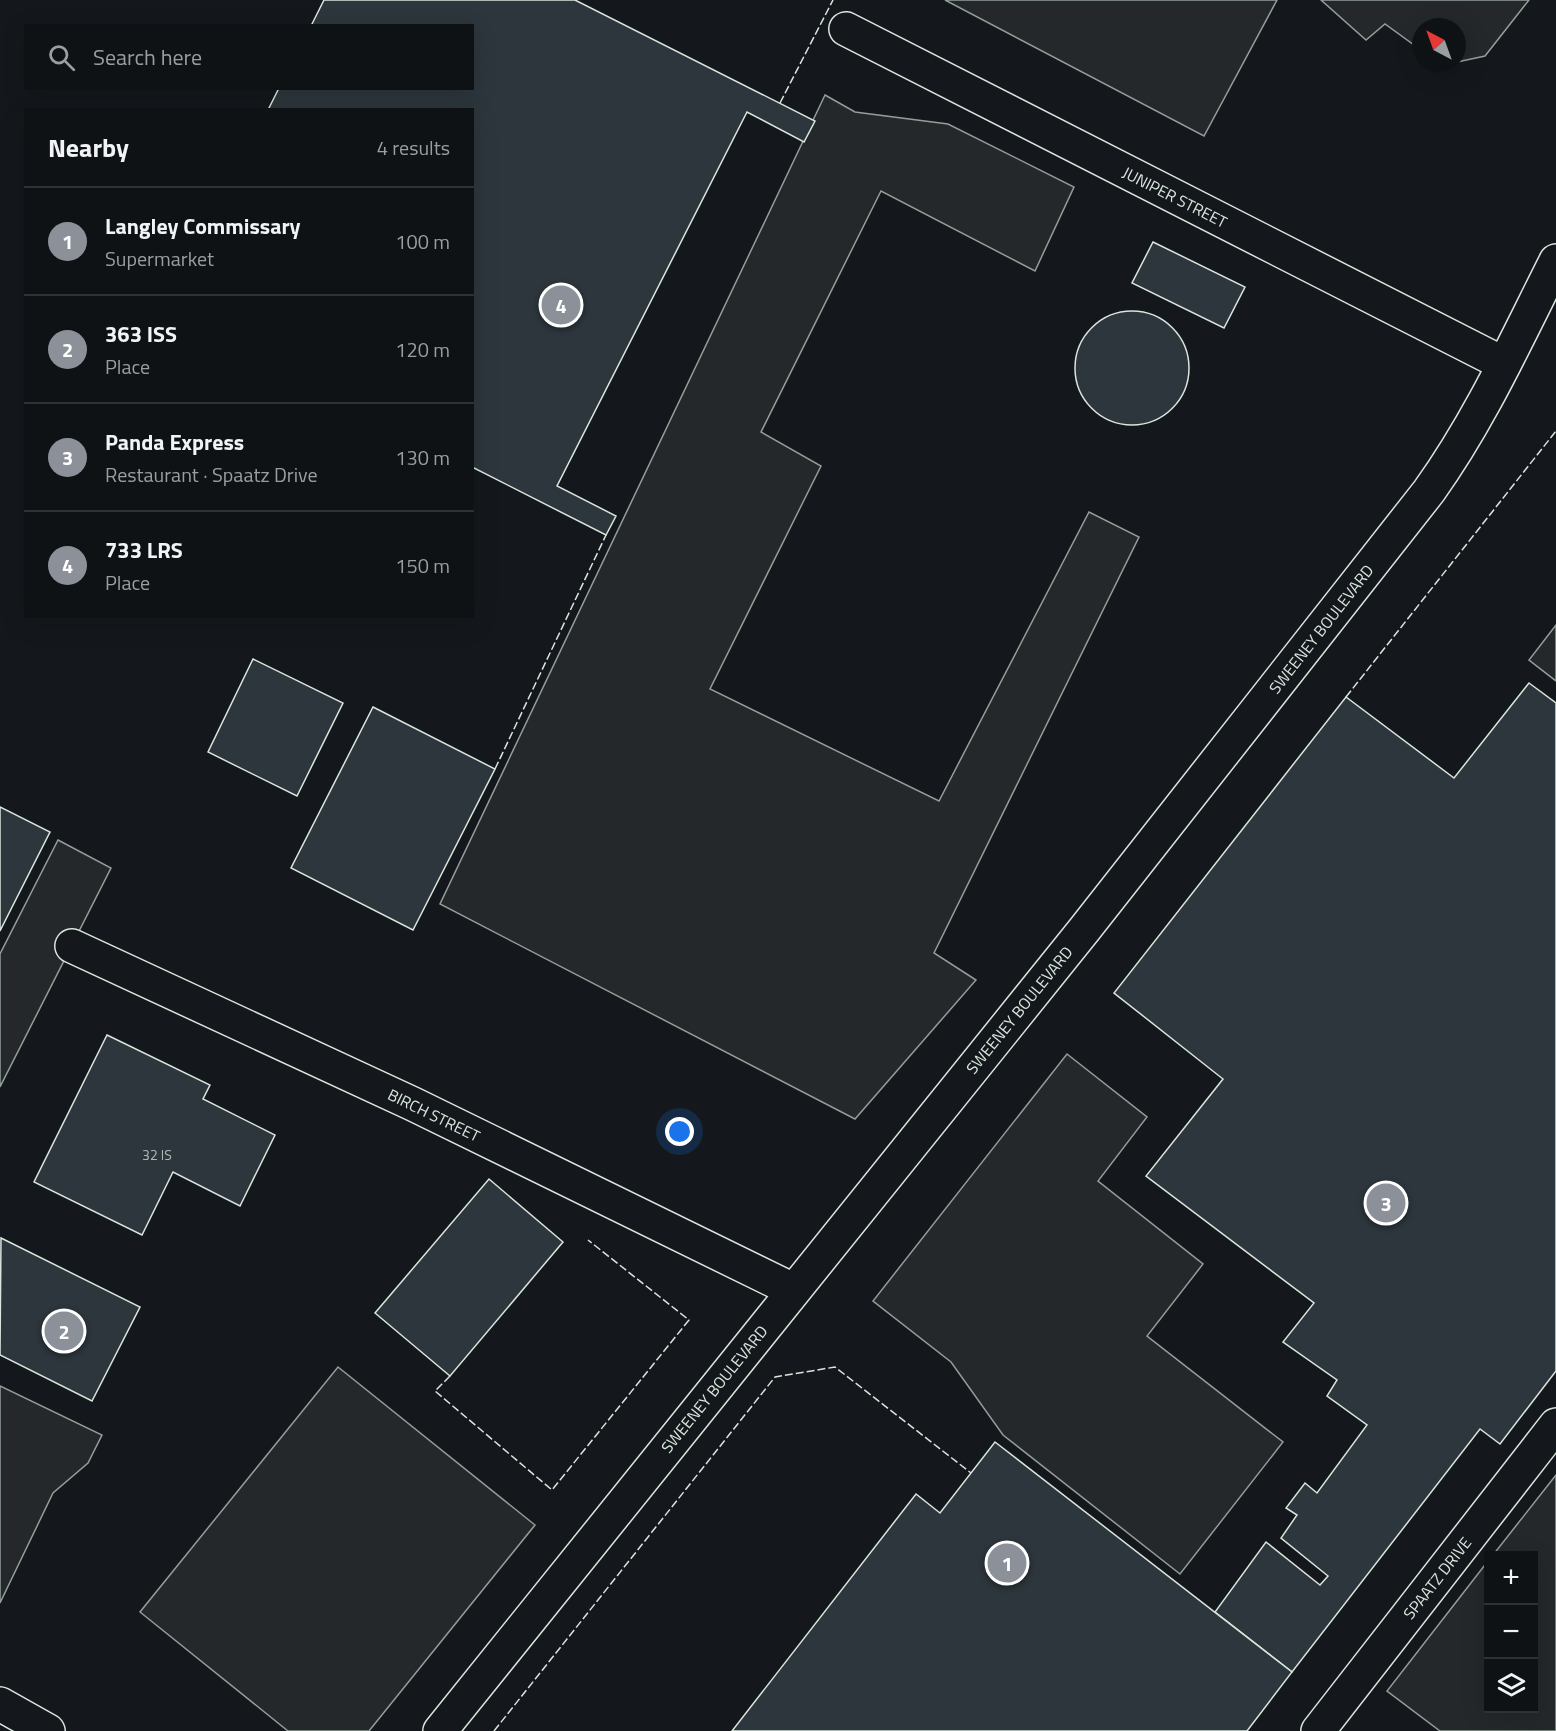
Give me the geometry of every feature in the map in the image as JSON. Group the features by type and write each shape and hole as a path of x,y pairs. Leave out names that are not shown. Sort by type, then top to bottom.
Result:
{"street":[{"name":"JUNIPER STREET","path":"846,29 1504,364"},
{"name":"SWEENEY BOULEVARD","path":"440,1731 1084,930 1429,491 1456,454 1479,415 1556,261"},
{"name":"BIRCH STREET","path":"72,946 413,1104 793,1290"},
{"name":"SPAATZ DRIVE","path":"1318,1731 1556,1425"},
{"path":"0,1704 48,1731"}],"shaded area":[{"path":"945,0 1277,0 1204,136"},
{"path":"1321,0 1529,0 1485,56 1466,60 1466,18 1412,18 1412,44 1385,24 1366,40"},
{"path":"825,95 855,112 948,124 1074,187 1035,271 881,191 761,432 821,466 710,689 939,801 1089,512 1139,537 934,953 976,980 855,1119 440,904"},
{"path":"1556,625 1556,681 1529,660"},
{"path":"58,840 111,868 0,1087 0,954"},
{"path":"1067,1054 1147,1117 1098,1181 1203,1264 1147,1336 1283,1442 1180,1574 1003,1435 951,1362 873,1301"},
{"path":"338,1367 535,1525 369,1731 288,1731 140,1612"},
{"path":"0,1386 102,1435 88,1463 53,1493 0,1603"},
{"path":"1556,1475 1556,1731 1440,1731 1387,1691 1484,1566 1484,1713 1538,1713 1538,1551 1496,1551"}],"building":[{"path":"324,0 575,0 815,121 804,142 747,112 557,486 616,516 606,535 474,468 474,108 269,108 278,90 474,90 474,24 312,24"},
{"path":"1153,242 1245,287 1224,328 1132,283"},
{"path":"1132,311 1154,315 1172,328 1185,346 1189,368 1185,390 1172,408 1154,421 1132,425 1110,421 1092,408 1079,390 1075,368 1079,346 1092,328 1110,315"},
{"path":"253,659 343,703 297,796 208,752"},
{"path":"1529,683 1556,703 1556,1371 1500,1444 1480,1429 1292,1672 1215,1612 1266,1542 1320,1585 1328,1576 1281,1538 1297,1515 1286,1508 1305,1483 1317,1493 1367,1425 1327,1396 1337,1380 1283,1342 1314,1303 1146,1176 1223,1079 1114,993 1346,697 1454,778"},
{"path":"373,707 495,769 413,930 291,868"},
{"path":"0,807 50,832 0,931"},
{"path":"107,1035 210,1085 203,1099 275,1135 240,1206 173,1172 142,1235 34,1182"},
{"path":"489,1179 563,1242 450,1376 375,1313"},
{"path":"1,1238 140,1307 92,1401 0,1355"},
{"path":"995,1442 1292,1672 1247,1731 732,1731 916,1494 940,1513"}],"fence":[{"path":"780,103 833,0"},
{"path":"1346,697 1556,431"},
{"path":"495,769 606,535"},
{"path":"450,1376 435,1391 552,1490 689,1320 588,1240"},
{"path":"494,1731 775,1377 835,1367 971,1473"}],"place":[{"name":"733 LRS","path":"561,305"},
{"name":"Panda Express","path":"1386,1203"},
{"name":"363 ISS","path":"64,1331"},
{"name":"Langley Commissary","path":"1007,1563"}]}
